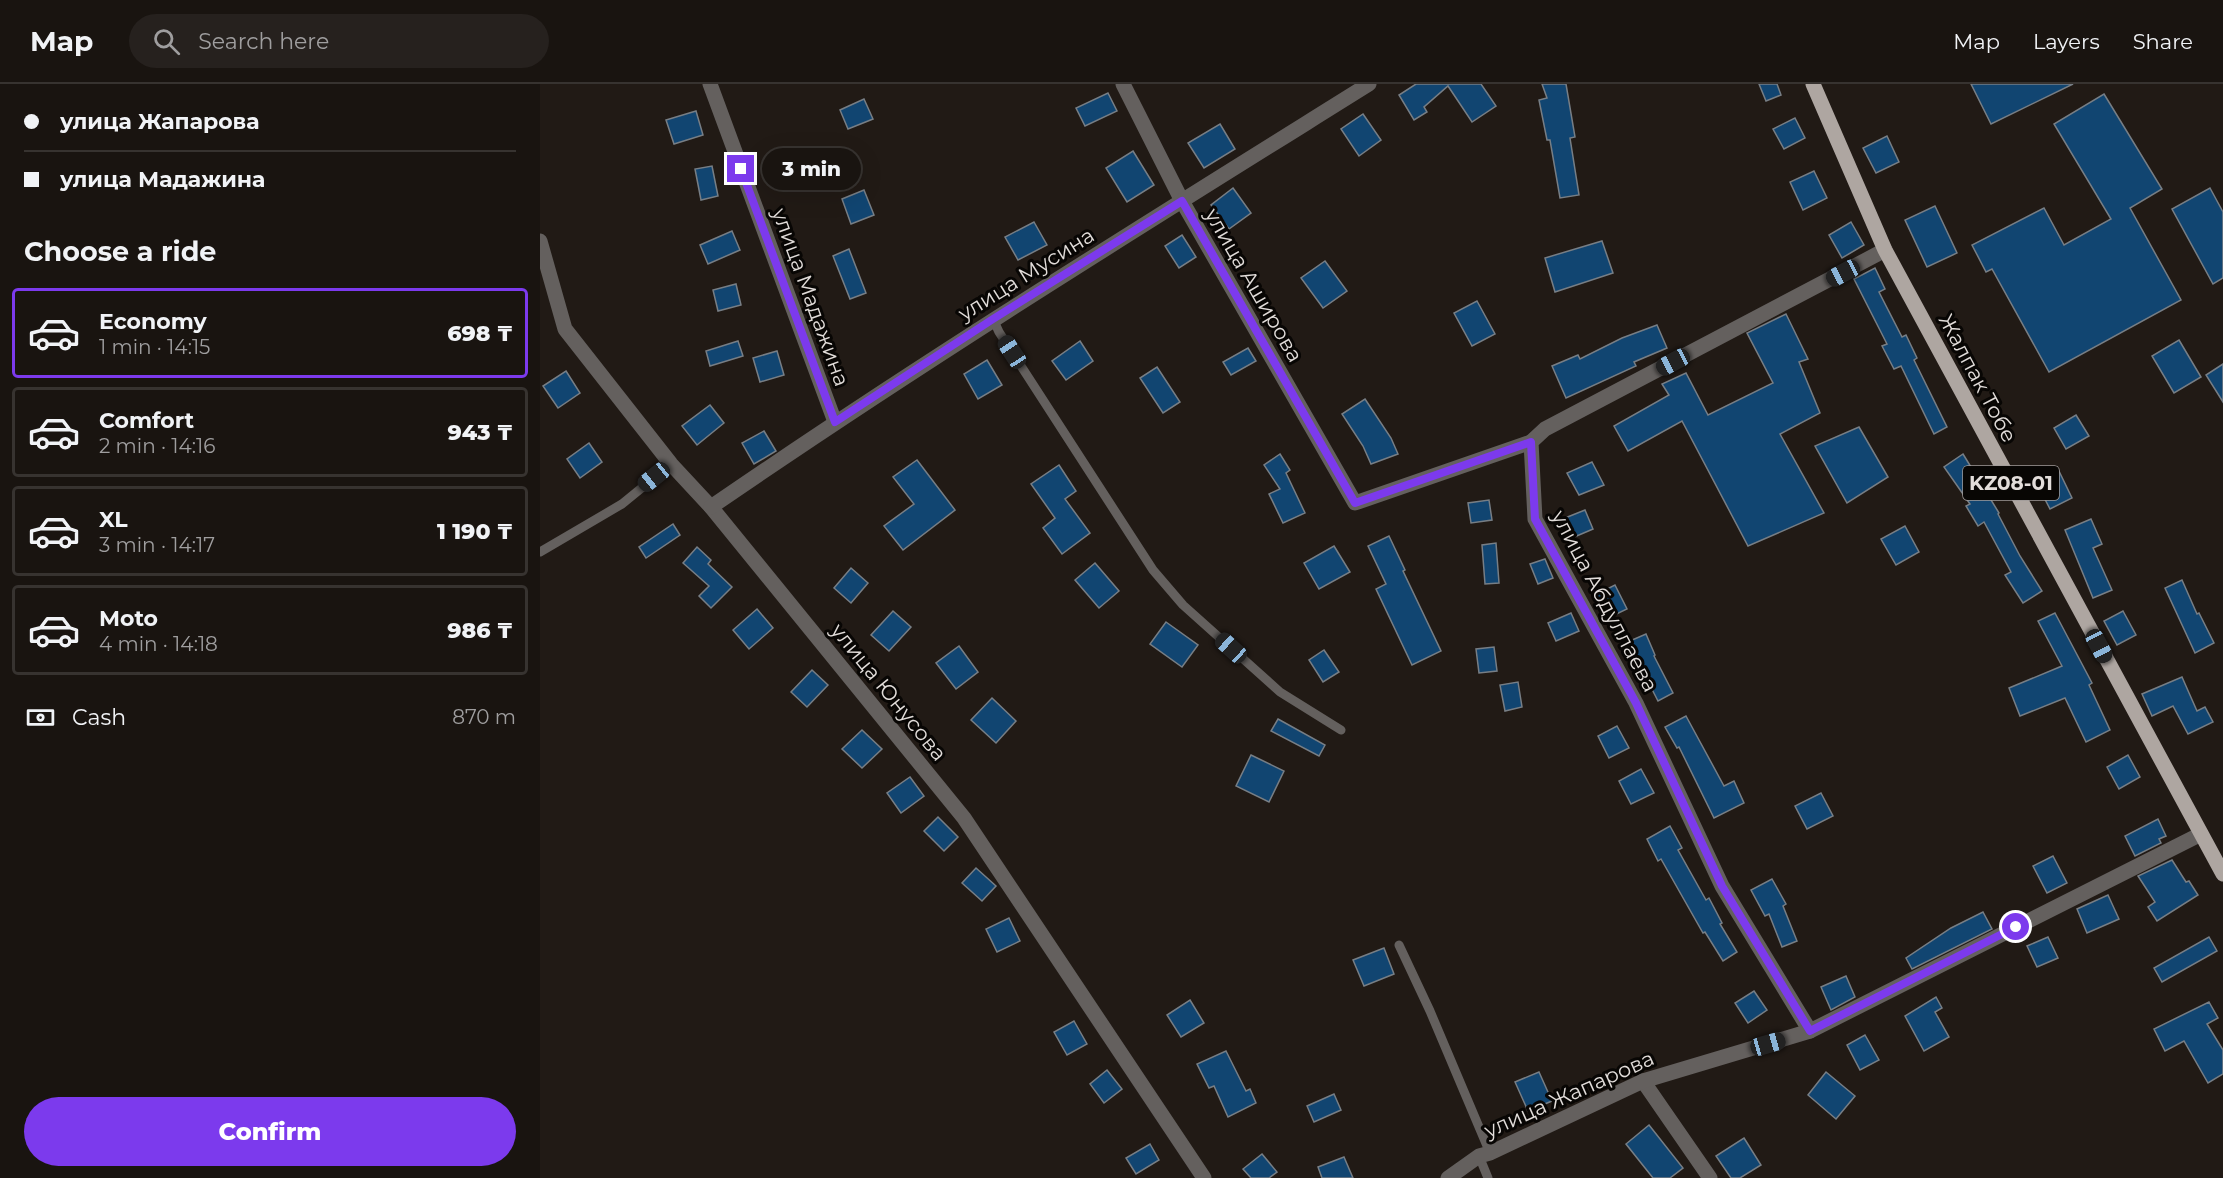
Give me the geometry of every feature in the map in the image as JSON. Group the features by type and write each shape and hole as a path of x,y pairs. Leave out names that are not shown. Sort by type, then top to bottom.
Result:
{"main road":[{"name":"Жалпак Тобе","path":"1813,84 1885,250 2223,874"}],"street":[{"name":"улица Мадажина","path":"710,84 835,422"},
{"name":"улица Аширова","path":"1123,84 1182,201 1355,503 1531,442"},
{"name":"улица Мусина","path":"711,507 835,422 993,319 1369,84"},
{"name":"улица Юнусова","path":"540,241 565,329 671,464 711,507 964,818 1204,1178"},
{"path":"1531,442 1545,429 1885,250"},
{"name":"улица Абдуллаева","path":"1531,442 1535,519 1636,703 1722,886 1810,1031"},
{"name":"улица Жапарова","path":"1448,1178 1484,1154 1643,1081 1810,1031 2201,834"},
{"path":"1643,1081 1710,1178"}],"lane":[{"path":"993,319 999,332 1153,570 1183,605 1280,692 1341,730"},
{"path":"540,552 622,504 671,464"},
{"path":"1399,945 1430,1011 1484,1154 1488,1178"}],"building":[{"path":"1416,84 1481,84 1496,106 1472,122 1448,86 1424,107 1427,112 1414,120 1399,95"},
{"path":"1542,84 1566,84 1575,137 1570,138 1579,195 1560,198 1550,140 1547,140 1539,100 1547,98"},
{"path":"1759,84 1777,84 1781,95 1766,101"},
{"path":"1971,84 2073,84 1991,124"},
{"path":"1108,93 1117,111 1085,126 1076,108"},
{"path":"2104,94 2162,189 2130,208 2181,300 2049,372 1992,269 1986,272 1972,245 2044,208 2064,245 2111,219 2054,124"},
{"path":"864,99 873,119 848,129 840,110"},
{"path":"696,111 703,135 674,144 666,120"},
{"path":"1363,114 1381,140 1359,156 1341,129"},
{"path":"1795,118 1805,138 1784,149 1773,129"},
{"path":"1220,124 1235,149 1204,168 1188,143"},
{"path":"1887,136 1899,162 1876,173 1863,148"},
{"path":"1133,151 1154,185 1127,202 1106,168"},
{"path":"712,166 718,196 701,200 695,169"},
{"path":"1814,171 1827,198 1803,210 1790,182"},
{"path":"1233,188 1251,213 1229,229 1211,205"},
{"path":"2210,188 2223,212 2223,278 2213,284 2172,209"},
{"path":"864,190 874,215 851,224 842,199"},
{"path":"1935,206 1957,253 1927,267 1905,220"},
{"path":"1034,222 1047,245 1018,260 1005,237"},
{"path":"1851,222 1864,245 1842,258 1829,235"},
{"path":"732,231 740,250 708,264 700,245"},
{"path":"1182,235 1196,257 1179,268 1165,246"},
{"path":"1602,241 1613,273 1555,292 1545,258"},
{"path":"849,249 866,293 850,299 833,256"},
{"path":"1325,261 1347,291 1323,308 1301,278"},
{"path":"1875,268 1885,289 1879,292 1902,337 1906,335 1917,358 1914,360 1947,427 1934,434 1901,366 1894,369 1882,346 1887,344 1854,279"},
{"path":"736,284 741,305 718,311 713,290"},
{"path":"1477,301 1495,334 1472,346 1454,313"},
{"path":"1786,314 1808,359 1799,362 1820,413 1780,434 1824,513 1748,546 1682,421 1628,451 1614,426 1669,395 1662,384 1686,373 1708,415 1773,383 1747,333"},
{"path":"1657,325 1667,348 1634,362 1636,366 1566,398 1552,366 1578,355 1580,359 1622,338"},
{"path":"2179,340 2201,377 2174,393 2152,356"},
{"path":"738,341 743,356 710,366 706,351"},
{"path":"1080,341 1093,361 1066,380 1052,361"},
{"path":"1248,348 1256,361 1231,375 1223,362"},
{"path":"777,351 784,375 760,382 753,358"},
{"path":"987,360 1002,385 978,399 964,374"},
{"path":"2223,364 2223,402 2206,375"},
{"path":"1157,367 1180,402 1163,413 1140,378"},
{"path":"566,371 580,393 558,408 543,386"},
{"path":"1365,399 1391,438 1398,454 1371,464 1363,446 1342,414"},
{"path":"710,405 724,423 697,445 682,426"},
{"path":"2076,415 2089,436 2066,449 2054,428"},
{"path":"1859,427 1888,477 1847,503 1815,446"},
{"path":"764,431 776,451 754,464 742,443"},
{"path":"589,443 602,462 580,478 567,459"},
{"path":"1280,454 1290,470 1286,473 1305,513 1283,523 1269,494 1280,489 1264,465"},
{"path":"1963,454 2042,591 2023,603 2005,575 2011,572 1984,522 1978,526 1966,506 1970,504 1944,467"},
{"path":"917,460 955,510 903,550 884,526 914,504 893,477"},
{"path":"1592,462 1604,485 1579,495 1567,473"},
{"path":"1059,465 1076,491 1065,499 1090,533 1062,554 1043,528 1055,518 1031,484"},
{"path":"2057,467 2072,498 2050,509 2034,478"},
{"path":"1489,500 1492,520 1471,523 1468,503"},
{"path":"1585,510 1593,529 1572,538 1565,518"},
{"path":"2091,519 2102,544 2093,548 2112,590 2093,598 2065,530"},
{"path":"673,524 680,535 646,558 639,547"},
{"path":"1905,526 1919,552 1896,565 1881,539"},
{"path":"1389,536 1441,651 1412,665 1376,589 1386,584 1368,546"},
{"path":"1496,543 1499,583 1485,584 1482,545"},
{"path":"1334,546 1350,572 1319,589 1304,563"},
{"path":"697,547 711,560 708,564 732,587 711,608 699,596 709,586 683,563"},
{"path":"1545,559 1553,578 1538,584 1530,564"},
{"path":"1095,563 1119,591 1099,608 1075,580"},
{"path":"851,568 868,583 851,603 834,588"},
{"path":"2182,580 2197,614 2199,613 2214,643 2195,653 2165,588"},
{"path":"1615,585 1627,609 1606,619 1595,595"},
{"path":"757,609 773,628 749,649 733,630"},
{"path":"893,611 911,627 889,651 871,635"},
{"path":"2123,611 2136,635 2117,645 2104,621"},
{"path":"1571,613 1579,631 1556,641 1548,623"},
{"path":"2055,613 2092,683 2089,685 2110,730 2086,742 2065,698 2020,716 2009,688 2062,666 2038,621"},
{"path":"1166,622 1198,645 1182,667 1150,644"},
{"path":"1646,634 1654,656 1673,693 1658,701 1638,662 1632,665 1623,644"},
{"path":"959,646 978,672 956,689 936,663"},
{"path":"1494,647 1497,671 1479,673 1476,649"},
{"path":"1324,650 1339,672 1323,682 1309,660"},
{"path":"812,670 828,685 807,707 791,692"},
{"path":"2182,677 2197,711 2205,707 2213,722 2188,734 2173,706 2152,716 2142,694"},
{"path":"1518,682 1522,707 1505,711 1500,685"},
{"path":"992,698 1016,721 996,743 971,720"},
{"path":"1686,716 1724,786 1734,781 1744,803 1714,818 1679,747 1677,748 1665,727"},
{"path":"1278,719 1325,745 1319,756 1271,731"},
{"path":"1617,726 1629,748 1609,758 1598,736"},
{"path":"862,730 882,749 862,768 842,749"},
{"path":"1251,755 1284,771 1269,802 1236,786"},
{"path":"2128,755 2140,777 2119,789 2107,767"},
{"path":"1641,769 1654,793 1631,804 1619,781"},
{"path":"910,777 924,796 901,813 887,793"},
{"path":"1821,793 1833,816 1807,829 1795,806"},
{"path":"938,817 958,837 944,851 924,831"},
{"path":"2158,819 2166,836 2159,839 2161,843 2135,856 2125,836"},
{"path":"1670,826 1682,848 1678,850 1706,900 1709,898 1722,923 1720,924 1737,952 1723,961 1705,932 1703,933 1661,859 1658,861 1647,839"},
{"path":"2053,856 2067,883 2047,893 2033,866"},
{"path":"2172,860 2186,882 2189,881 2198,895 2157,921 2148,907 2155,902 2138,876"},
{"path":"976,868 996,886 982,901 962,883"},
{"path":"1772,879 1786,904 1783,906 1797,941 1782,947 1769,914 1765,916 1751,890"},
{"path":"2108,895 2119,919 2087,933 2077,909"},
{"path":"1983,912 1992,929 1912,969 1906,958 1951,928"},
{"path":"1009,918 1020,941 997,952 986,929"},
{"path":"2048,937 2058,958 2037,967 2027,946"},
{"path":"2209,937 2217,951 2162,982 2154,968"},
{"path":"1384,948 1394,974 1364,986 1353,960"},
{"path":"1846,976 1855,997 1831,1010 1821,987"},
{"path":"1754,991 1767,1010 1748,1023 1735,1003"},
{"path":"1936,997 1942,1008 1935,1012 1949,1037 1924,1051 1905,1016"},
{"path":"1190,1000 1204,1023 1181,1037 1167,1015"},
{"path":"2209,1002 2218,1018 2207,1024 2223,1050 2223,1074 2208,1083 2184,1041 2165,1051 2154,1029"},
{"path":"1074,1021 1087,1044 1067,1055 1054,1032"},
{"path":"1865,1035 1879,1060 1860,1070 1847,1045"},
{"path":"1226,1051 1246,1091 1250,1089 1256,1103 1228,1117 1214,1086 1209,1088 1197,1064"},
{"path":"1107,1070 1122,1089 1104,1103 1090,1084"},
{"path":"1539,1072 1552,1101 1528,1111 1515,1082"},
{"path":"1826,1072 1855,1096 1836,1119 1808,1095"},
{"path":"1334,1094 1341,1110 1314,1122 1307,1106"},
{"path":"1649,1125 1683,1168 1670,1178 1653,1178 1626,1144"},
{"path":"1744,1138 1761,1165 1740,1178 1731,1178 1716,1156"},
{"path":"1150,1144 1159,1160 1136,1174 1126,1158"},
{"path":"1262,1154 1277,1172 1269,1178 1251,1178 1243,1169"},
{"path":"1344,1157 1353,1178 1322,1178 1318,1167"}],"route":[{"path":"741,169 835,422 993,319 1182,201 1355,503 1531,442 1535,519 1636,703 1722,886 1810,1031 2016,927"}]}
